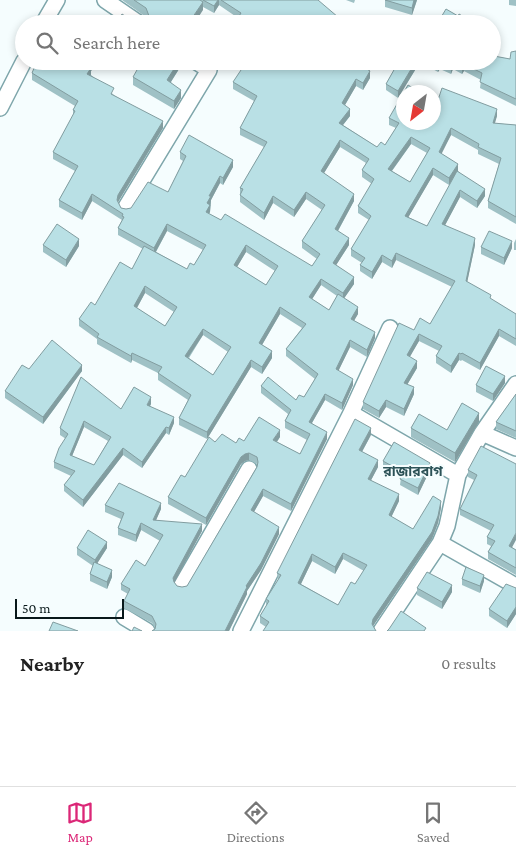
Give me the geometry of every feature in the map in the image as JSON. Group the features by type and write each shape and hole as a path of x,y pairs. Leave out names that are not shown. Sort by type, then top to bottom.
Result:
{"street":[{"path":"48,15 56,0"},
{"path":"105,0 127,15"},
{"path":"0,108 19,70"},
{"path":"126,207 208,70"},
{"path":"241,631 351,413 390,328"},
{"path":"381,631 440,542 447,526 458,475 482,432 516,384"},
{"path":"351,413 458,475"},
{"path":"482,432 516,448"},
{"path":"182,585 249,469"},
{"path":"440,542 516,586"},
{"path":"124,617 146,631"}],"building":[{"path":"134,0 200,0 203,2 194,15 149,15 146,8"},
{"path":"203,0 218,0 214,6"},
{"path":"221,0 318,0 336,15 240,15 241,13"},
{"path":"385,0 414,0 412,8"},
{"path":"446,9 456,15 442,15"},
{"path":"516,51 516,99 480,82 482,73 476,70 501,70 501,57 510,59 511,52"},
{"path":"33,70 90,70 87,74 114,88 111,94 163,121 118,195 117,200 121,208 131,208 148,182 168,192 186,156 180,152 189,135 233,160 223,178 220,176 209,196 211,196 207,203 210,205 206,212 221,220 225,214 312,266 320,254 302,241 325,205 306,192 294,210 273,196 264,213 240,195 243,189 240,188 267,142 240,128 257,96 233,82 241,70 368,70 370,71 363,83 356,79 342,103 350,109 339,123 377,147 381,142 385,145 396,128 396,130 441,130 442,88 497,109 493,123 516,125 516,217 488,201 501,158 478,147 479,144 451,128 439,152 458,164 449,178 433,168 405,216 427,226 457,171 485,189 477,201 460,190 442,224 475,238 466,281 491,295 490,298 516,314 516,339 499,329 480,363 459,353 451,366 436,356 442,346 419,334 407,355 417,361 404,383 414,387 404,409 386,400 379,411 363,402 399,323 414,330 420,318 430,324 455,281 396,253 392,261 382,255 372,272 360,265 365,258 351,249 371,216 358,206 374,179 362,170 369,159 340,140 321,171 354,194 335,229 349,238 333,263 354,277 343,293 321,279 309,297 329,310 338,294 358,307 351,319 375,332 367,350 350,340 336,369 353,379 342,403 325,394 309,422 327,432 291,504 263,489 251,510 279,527 261,563 246,586 225,631 152,631 155,629 156,624 152,616 124,601 130,589 121,584 136,560 145,566 163,535 141,523 136,535 118,528 124,513 105,505 119,483 161,503 153,520 202,524 173,578 177,586 187,586 257,467 257,457 249,453 241,457 206,518 168,497 181,475 185,477 209,437 215,442 222,434 236,443 239,438 244,441 259,417 280,430 273,440 300,454 310,434 285,421 291,410 261,386 268,377 296,400 299,395 304,397 318,374 286,349 306,324 280,307 259,343 272,351 262,367 251,360 207,432 179,418 191,395 158,373 162,367 132,353 131,356 97,337 99,334 79,319 91,302 95,305 120,262 132,269 144,246 187,269 190,263 194,265 206,245 167,224 154,248 118,228 124,217 122,216 123,214 92,194 82,213 59,200 78,166 53,152 75,111 73,110 78,101 32,73","holes":["411,137 430,148 410,182 388,169","246,245 278,266 266,285 234,265","145,286 177,307 165,326 134,306","203,329 231,347 213,375 185,356"]},
{"path":"137,70 173,70 167,80 181,90 174,101 133,77"},
{"path":"394,70 411,70 402,85 396,85 396,90 386,84"},
{"path":"396,106 396,122 389,118"},
{"path":"57,224 79,239 66,260 43,245"},
{"path":"489,231 512,241 504,258 481,247"},
{"path":"52,340 82,365 43,417 5,391 22,365 29,369"},
{"path":"486,366 505,376 493,394 476,385"},
{"path":"81,377 121,409 134,387 151,397 147,405 174,417 169,428 166,427 142,462 123,448 83,500 64,485 75,471 54,462 59,448 68,434 60,428","holes":["84,421 111,437 94,465 70,455"]},
{"path":"516,394 516,431 496,422"},
{"path":"462,403 479,413 455,453 411,428 419,414 447,430"},
{"path":"355,419 371,428 359,450 378,460 368,479 399,494 389,515 413,529 433,496 441,501 432,532 373,619 372,624 376,631 263,631 269,622 260,616 269,601 266,599 281,575 277,573","holes":["343,553 367,565 355,584 351,582 338,605 298,583 312,554 335,567"]},
{"path":"394,442 430,463 418,488 400,479 403,472 383,461"},
{"path":"481,446 516,464 516,533 509,546 516,550 516,568 488,552 495,541 487,537 494,525 460,509 477,475 468,470"},
{"path":"88,530 107,542 95,560 77,548"},
{"path":"94,562 112,570 107,582 90,574"},
{"path":"466,567 484,575 480,586 462,579"},
{"path":"427,572 452,585 442,602 417,588"},
{"path":"506,584 516,588 516,607 507,621 489,609"},
{"path":"401,611 426,628 424,631 387,631"},
{"path":"53,622 78,631 49,631"},
{"path":"134,627 142,631 132,631"}],"district":[{"name":"রাজারবাগ","path":"413,471"}]}
